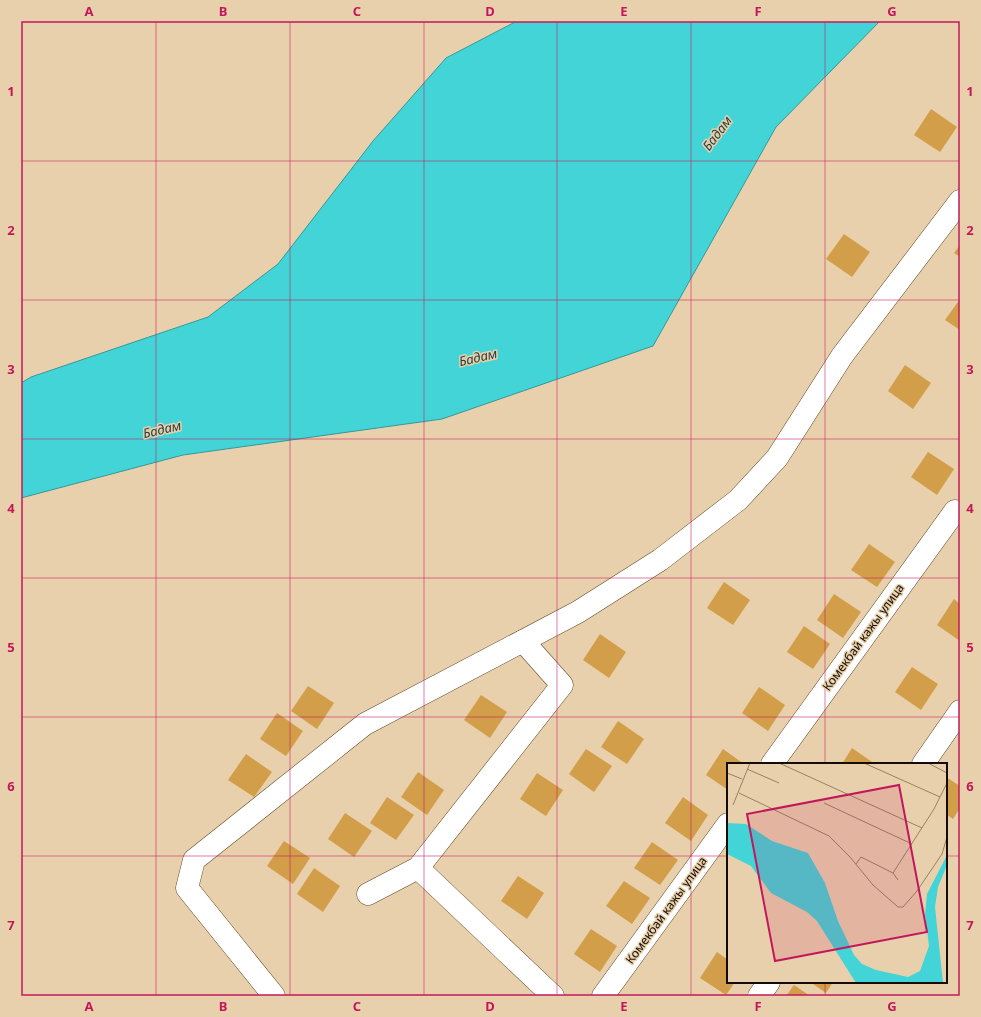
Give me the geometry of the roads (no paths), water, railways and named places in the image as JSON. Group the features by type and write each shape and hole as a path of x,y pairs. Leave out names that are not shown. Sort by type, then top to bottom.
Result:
{"street":[{"path":"274,996 187,888 194,860 365,724 578,612 660,560 738,500 777,458 842,356 960,201"},
{"name":"Комекбай кажы улица","path":"773,763 955,511"},
{"path":"368,894 418,868 562,685 523,641"},
{"path":"924,763 960,711"},
{"name":"Комекбай кажы улица","path":"604,996 727,825"},
{"path":"418,868 553,996"},
{"path":"759,996 768,983"}],"water":[{"name":"Бадам","path":"517,21 880,21 776,127 653,346 442,419 183,455 21,498 21,383 31,377 208,317 278,264 373,141 446,58"}]}
